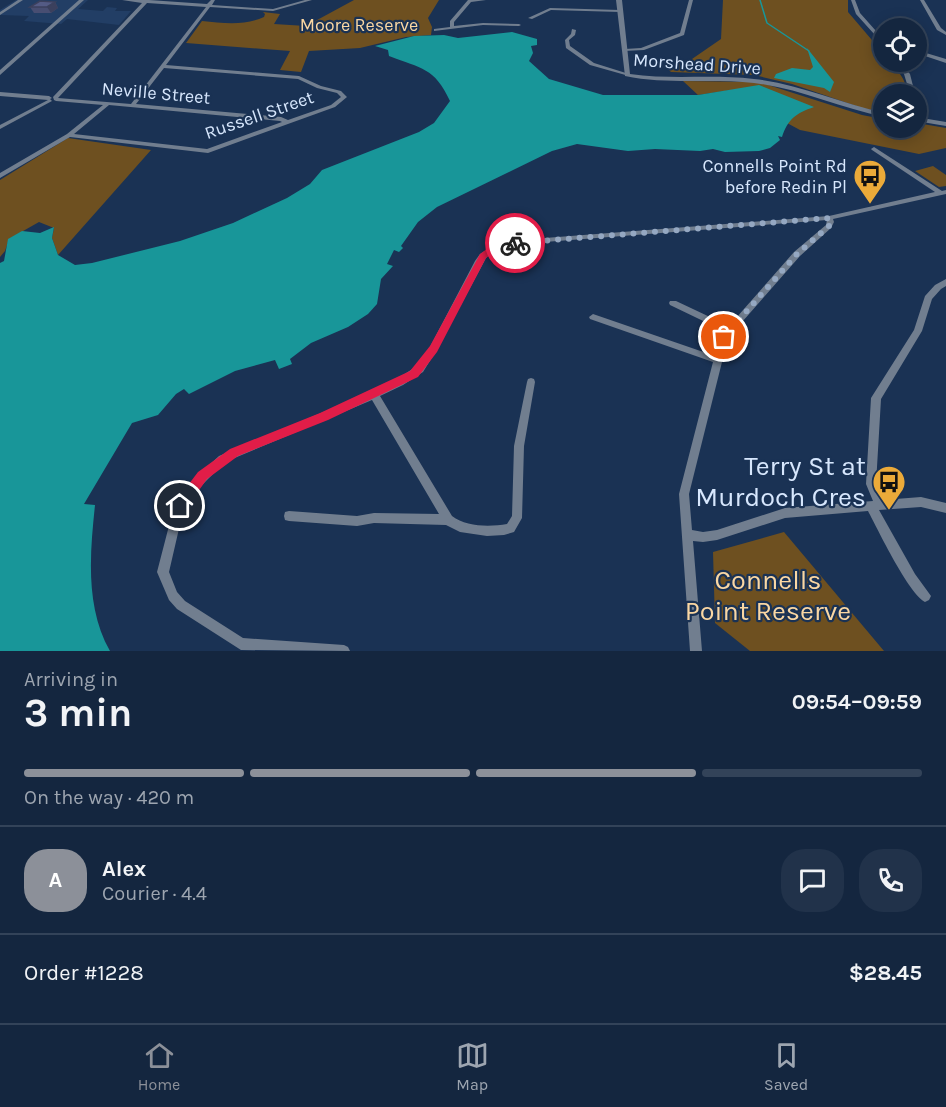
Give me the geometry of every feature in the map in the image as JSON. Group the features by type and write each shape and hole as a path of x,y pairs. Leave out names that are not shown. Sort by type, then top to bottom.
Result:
{"street":[{"path":"0,14 21,0"},
{"path":"0,73 82,0"},
{"path":"124,0 273,10 310,0"},
{"path":"132,106 213,0"},
{"path":"273,10 279,0"},
{"path":"452,28 452,22 471,1 484,0"},
{"path":"619,0 627,75"},
{"path":"625,50 642,49 682,34 691,0"},
{"path":"853,0 856,10 873,31"},
{"path":"922,0 940,30 946,34"},
{"path":"56,98 147,1"},
{"path":"530,18 550,9 620,10"},
{"path":"436,30 483,24 519,25"},
{"name":"Morshead Drive","path":"574,30 573,35 567,40 568,47 592,64 627,75 758,81 796,89 873,113"},
{"path":"927,55 946,61"},
{"name":"Russell Street","path":"69,135 204,151 216,149 288,123 336,105 343,99 342,93 293,77 162,66"},
{"path":"0,94 49,99"},
{"path":"0,127 49,99"},
{"name":"Neville Street","path":"49,99 281,120 288,123"},
{"path":"0,176 69,135 107,104"},
{"path":"927,121 946,124"},
{"path":"874,148 944,193"},
{"path":"344,651 241,644 178,602 164,576 163,567 180,506 194,486 212,467 234,453 374,394 400,382 420,369 433,349 479,261 486,253 498,245 829,218 944,193"},
{"path":"696,651 685,488 717,360 728,329 797,254 829,226 831,222 829,218"},
{"path":"925,596 911,578 876,505 871,484 876,398 918,331 928,298 938,286 946,282"},
{"path":"673,303 728,329"},
{"path":"593,317 717,360"},
{"path":"374,394 447,520 453,526 492,531 506,530 514,524 517,518 519,446 531,382"},
{"path":"687,535 702,537 717,535 785,513 921,502 946,508"},
{"path":"289,516 357,521 374,518 447,520"}],"shaded area":[{"path":"16,0 88,0 78,9 103,11 107,7 117,8 115,11 131,11 119,25 67,19 61,24 24,21 29,16 0,15 0,10"},
{"path":"512,32 537,39 537,45 531,46 533,53 529,61 549,79 603,95 698,95 759,85 814,107 794,118 782,137 778,136 780,140 770,148 759,151 655,149 628,151 577,144 552,151 437,207 418,222 399,252 394,250 387,264 393,266 381,279 377,304 368,314 348,327 311,343 290,359 292,364 279,369 275,360 235,371 189,394 184,389 176,394 158,415 132,423 84,504 95,505 91,580 96,616 110,651 0,651 0,263 4,261 8,239 22,231 40,233 54,227 52,238 58,255 75,265 92,263 180,241 233,223 287,198 310,184 322,170 419,132 434,123 450,101 438,81 419,67 389,56 388,50 375,46 414,36 444,35 458,38"},
{"path":"807,48 834,82 830,92 824,88 774,78 776,74 792,68 810,70 813,67"}],"green space":[{"name":"Moore Reserve","path":"354,0 439,0 428,18 432,27 431,35 406,37 360,48 309,51 301,72 280,70 290,51 186,43 202,21 249,22 264,17 263,12 280,14 274,24 306,26"},
{"path":"723,0 848,0 848,12 873,41 873,72 898,72 905,84 873,84 873,110 792,84 754,75 671,72 665,66 692,59 721,39"},
{"path":"683,81 759,82 873,117 873,138 927,138 927,125 946,128 946,148 919,154 800,130 787,123 798,112 812,107 759,86 698,95"},
{"path":"68,138 151,150 58,255 52,238 54,228 39,222 9,239 0,257 0,180"},
{"path":"933,166 946,175 946,186 939,187 915,171"},
{"name":"Connells Point Reserve","path":"784,532 884,651 750,651 715,623 713,552"}],"building":[{"path":"40,1 55,2 47,7 30,7"}],"waterway":[{"path":"760,0 767,23 809,51"}],"way so far":[{"path":"515,243 829,218 831,223 829,226 797,254 762,291 728,329 724,337"}],"place":[{"name":"Connells Point Rd before Redin Pl","path":"870,205"},
{"name":"Terry St at Murdoch Cres","path":"889,511"}],"route":[{"path":"180,506 194,486 222,459 324,417 414,374 426,362 479,261 489,249 498,245 515,243"}]}
